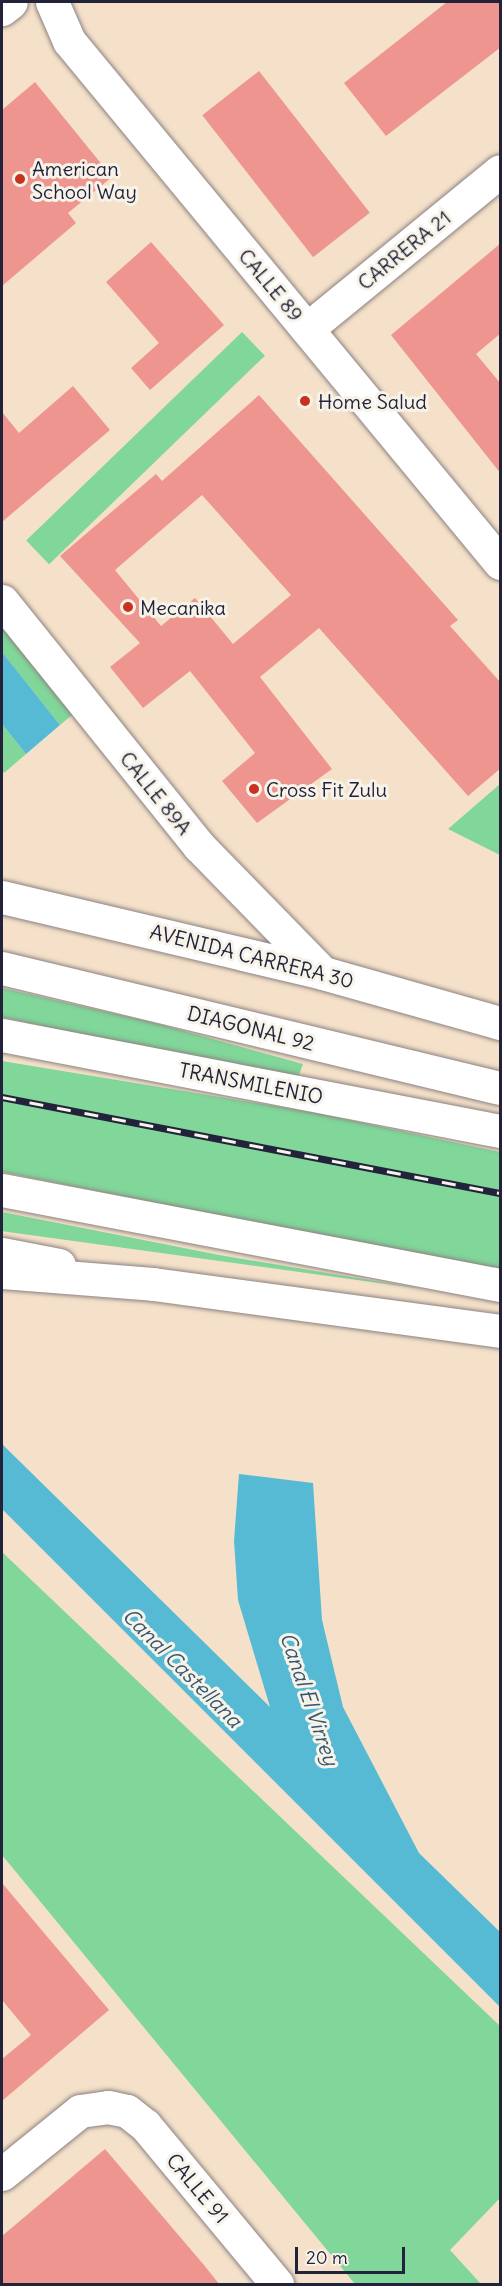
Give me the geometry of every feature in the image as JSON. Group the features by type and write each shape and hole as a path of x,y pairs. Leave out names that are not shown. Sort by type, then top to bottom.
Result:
{"main road":[{"path":"2,9 11,2"},
{"name":"CALLE 89","path":"52,2 69,41 501,563"},
{"name":"CARRERA 21","path":"307,329 501,171"},
{"name":"CALLE 89A","path":"2,601 199,846 323,973"},
{"name":"AVENIDA CARRERA 30","path":"2,897 323,973 501,1023"},
{"name":"DIAGONAL 92","path":"2,968 501,1088"},
{"name":"TRANSMILENIO","path":"2,1035 501,1131"},
{"path":"2,1190 501,1285"},
{"path":"3,1268 153,1284 501,1331"},
{"name":"CALLE 91","path":"2,2174 80,2110 108,2106 145,2125 277,2284"}],"green space":[{"path":"242,332 265,356 49,564 26,540"},
{"path":"2,617 78,710 60,725 2,652"},
{"path":"2,724 26,754 4,773 2,770"},
{"path":"500,784 500,855 448,829"},
{"path":"2,988 151,1022 303,1064 296,1083 2,1017"},
{"path":"2,1061 311,1112 500,1152 500,1272 2,1172"},
{"path":"2,1212 219,1255 423,1289 2,1231"},
{"path":"2,1552 500,2026 500,2198 450,2250 481,2284 355,2284 2,1855"}],"water":[{"path":"2,652 60,725 26,754 2,724"},
{"path":"2,1444 270,1707 238,1600 234,1541 239,1474 313,1483 322,1620 343,1707 419,1853 500,1932 500,2007 2,1509"}],"building":[{"path":"447,2 501,2 501,47 386,136 344,83"},
{"path":"259,71 370,213 313,257 202,115"},
{"path":"35,82 112,177 68,213 76,223 2,286 2,110"},
{"path":"151,242 224,325 150,390 131,368 159,343 106,282"},
{"path":"501,243 501,333 476,354 501,384 501,474 391,335"},
{"path":"73,386 110,430 2,522 2,412 19,433"},
{"path":"259,395 458,620 450,626 501,683 501,768 468,796 319,628 260,677 332,769 257,823 222,781 255,753 190,671 143,708 110,667 140,643 60,556 156,474 162,481","holes":["202,495 291,595 233,644 195,598 161,626 115,570"]},
{"path":"2,1883 109,2010 2,2101 2,2059 31,2035 2,2000"},
{"path":"105,2149 219,2284 2,2284 2,2236"}],"railway":[{"path":"2,1097 500,1193"}],"place":[{"name":"American School Way","path":"20,179"},
{"name":"Home Salud","path":"305,401"},
{"name":"Mecanika","path":"128,607"},
{"name":"Cross Fit Zulu","path":"254,789"}],"water label":[{"name":"Canal Castellana","path":"182,1668"},
{"name":"Canal El Virrey","path":"309,1699"}]}
